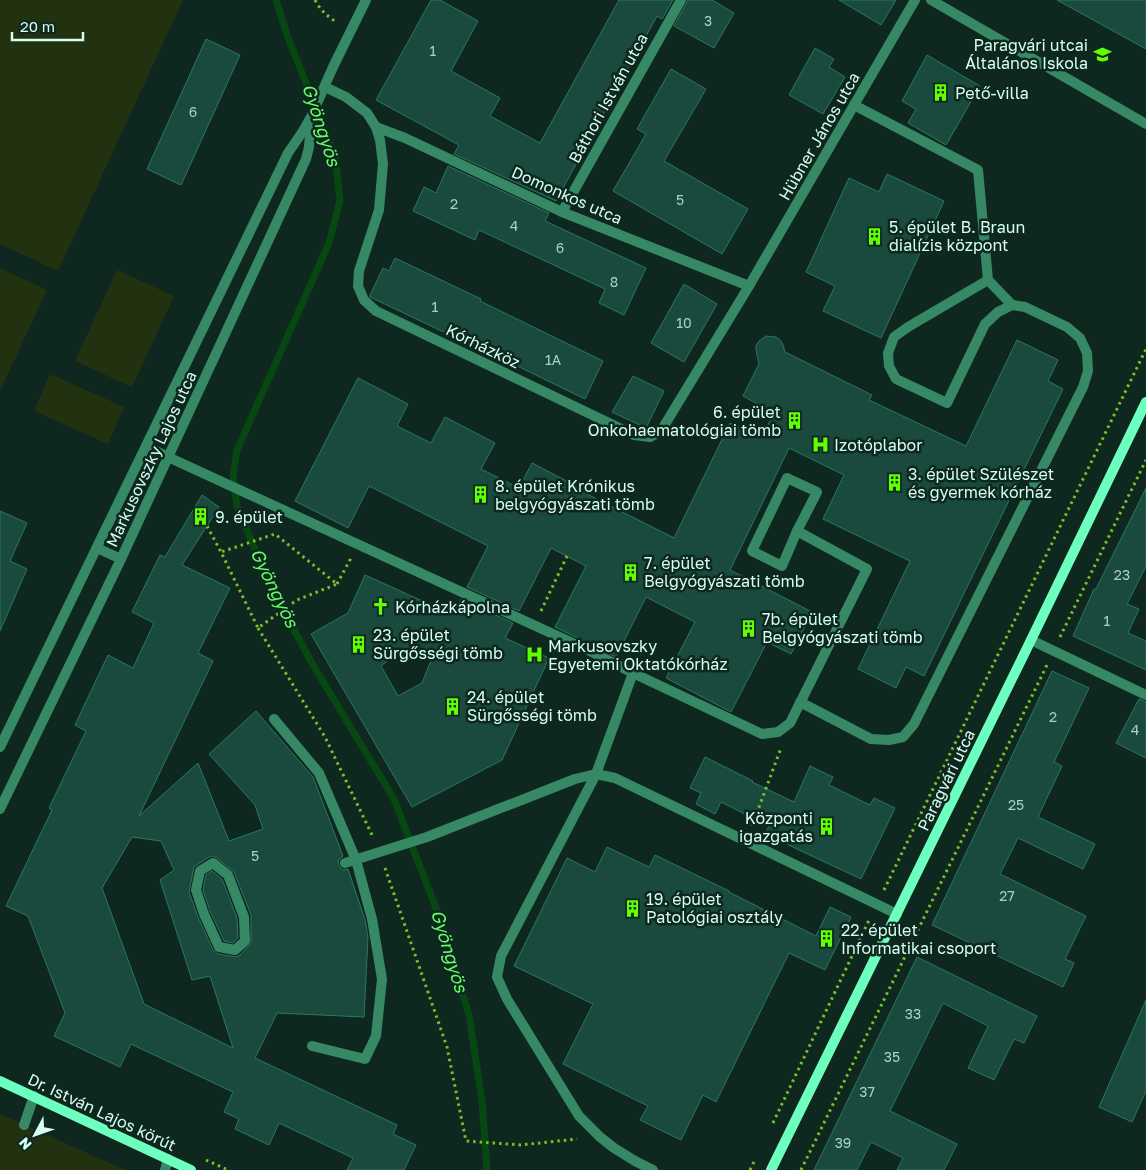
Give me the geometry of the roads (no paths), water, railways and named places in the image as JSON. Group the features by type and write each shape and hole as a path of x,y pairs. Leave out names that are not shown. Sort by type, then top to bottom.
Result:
{"street":[{"name":"Markusovszky Lajos utca","path":"0,747 288,153 328,89 333,67 366,0"},
{"name":"Báthori István utca","path":"562,212 681,0"},
{"name":"Hübner János utca","path":"749,286 915,0"},
{"path":"931,0 1146,124"},
{"name":"Kórházköz","path":"328,89 346,97 367,113 376,127 380,140 383,164 379,210 359,271 358,286 364,300 376,311 634,435 650,437 661,431 749,286"},
{"path":"854,105 978,170 988,280 1012,305"},
{"name":"Markusovszky Lajos utca","path":"0,809 121,559 306,159 312,117"},
{"name":"Domonkos utca","path":"376,127 405,138 562,212 749,286"},
{"path":"800,702 871,739 889,740 902,737 914,724 1083,387 1088,371 1087,353 1080,338 1067,327 1025,307 1012,305 998,312 985,324 947,403 896,379 889,366 888,353 894,337 988,280"},
{"name":"Paragvári utca","path":"770,1170 1146,402"},
{"path":"146,446 590,651 762,734 778,732 790,722 867,569 796,531"},
{"path":"787,478 816,492 796,531 782,566 752,550 787,478"},
{"path":"97,548 121,559"},
{"path":"1031,640 1146,695"},
{"path":"633,673 596,774 501,956 497,977 507,999 579,1116 614,1148 654,1170"},
{"path":"274,719 320,773 350,862 372,919 382,979 376,1036 365,1060 312,1046"},
{"path":"350,862 427,837 575,779 596,774 615,778 896,914"},
{"path":"213,863 228,875 238,900 244,917 245,941 235,950 219,947 204,914 196,890 200,870 213,863"},
{"name":"Dr. István Lajos körút","path":"0,1081 191,1170"},
{"path":"24,1125 34,1096"},
{"path":"164,1170 168,1159"}],"waterway":[{"name":"Gyöngyös","path":"276,0 287,35 335,156 340,200 329,243 237,450 233,476 237,506 268,581 313,665 394,799 439,916 469,1015 482,1101 487,1170"}],"place":[{"name":"Paragvári utcai Általános Iskola","path":"1102,54"},
{"name":"Pető-villa","path":"941,93"},
{"name":"5. épület B. Braun dialízis központ","path":"875,236"},
{"name":"6. épület Onkohaematológiai tömb","path":"795,421"},
{"name":"Izotóplabor","path":"820,445"},
{"name":"3. épület Szülészet és gyermek kórház","path":"894,483"},
{"name":"8. épület Krónikus belgyógyászati tömb","path":"481,495"},
{"name":"9. épület","path":"201,517"},
{"name":"7. épület Belgyógyászati tömb","path":"630,572"},
{"name":"Kórházkápolna","path":"381,607"},
{"name":"7b. épület Belgyógyászati tömb","path":"748,628"},
{"name":"23. épület Sürgősségi tömb","path":"359,644"},
{"name":"Markusovszky Egyetemi Oktatókórház","path":"534,655"},
{"name":"24. épület Sürgősségi tömb","path":"453,706"},
{"name":"Központi igazgatás","path":"827,827"},
{"name":"19. épület Patológiai osztály","path":"632,908"},
{"name":"22. épület Informatikai csoport","path":"827,939"}]}
